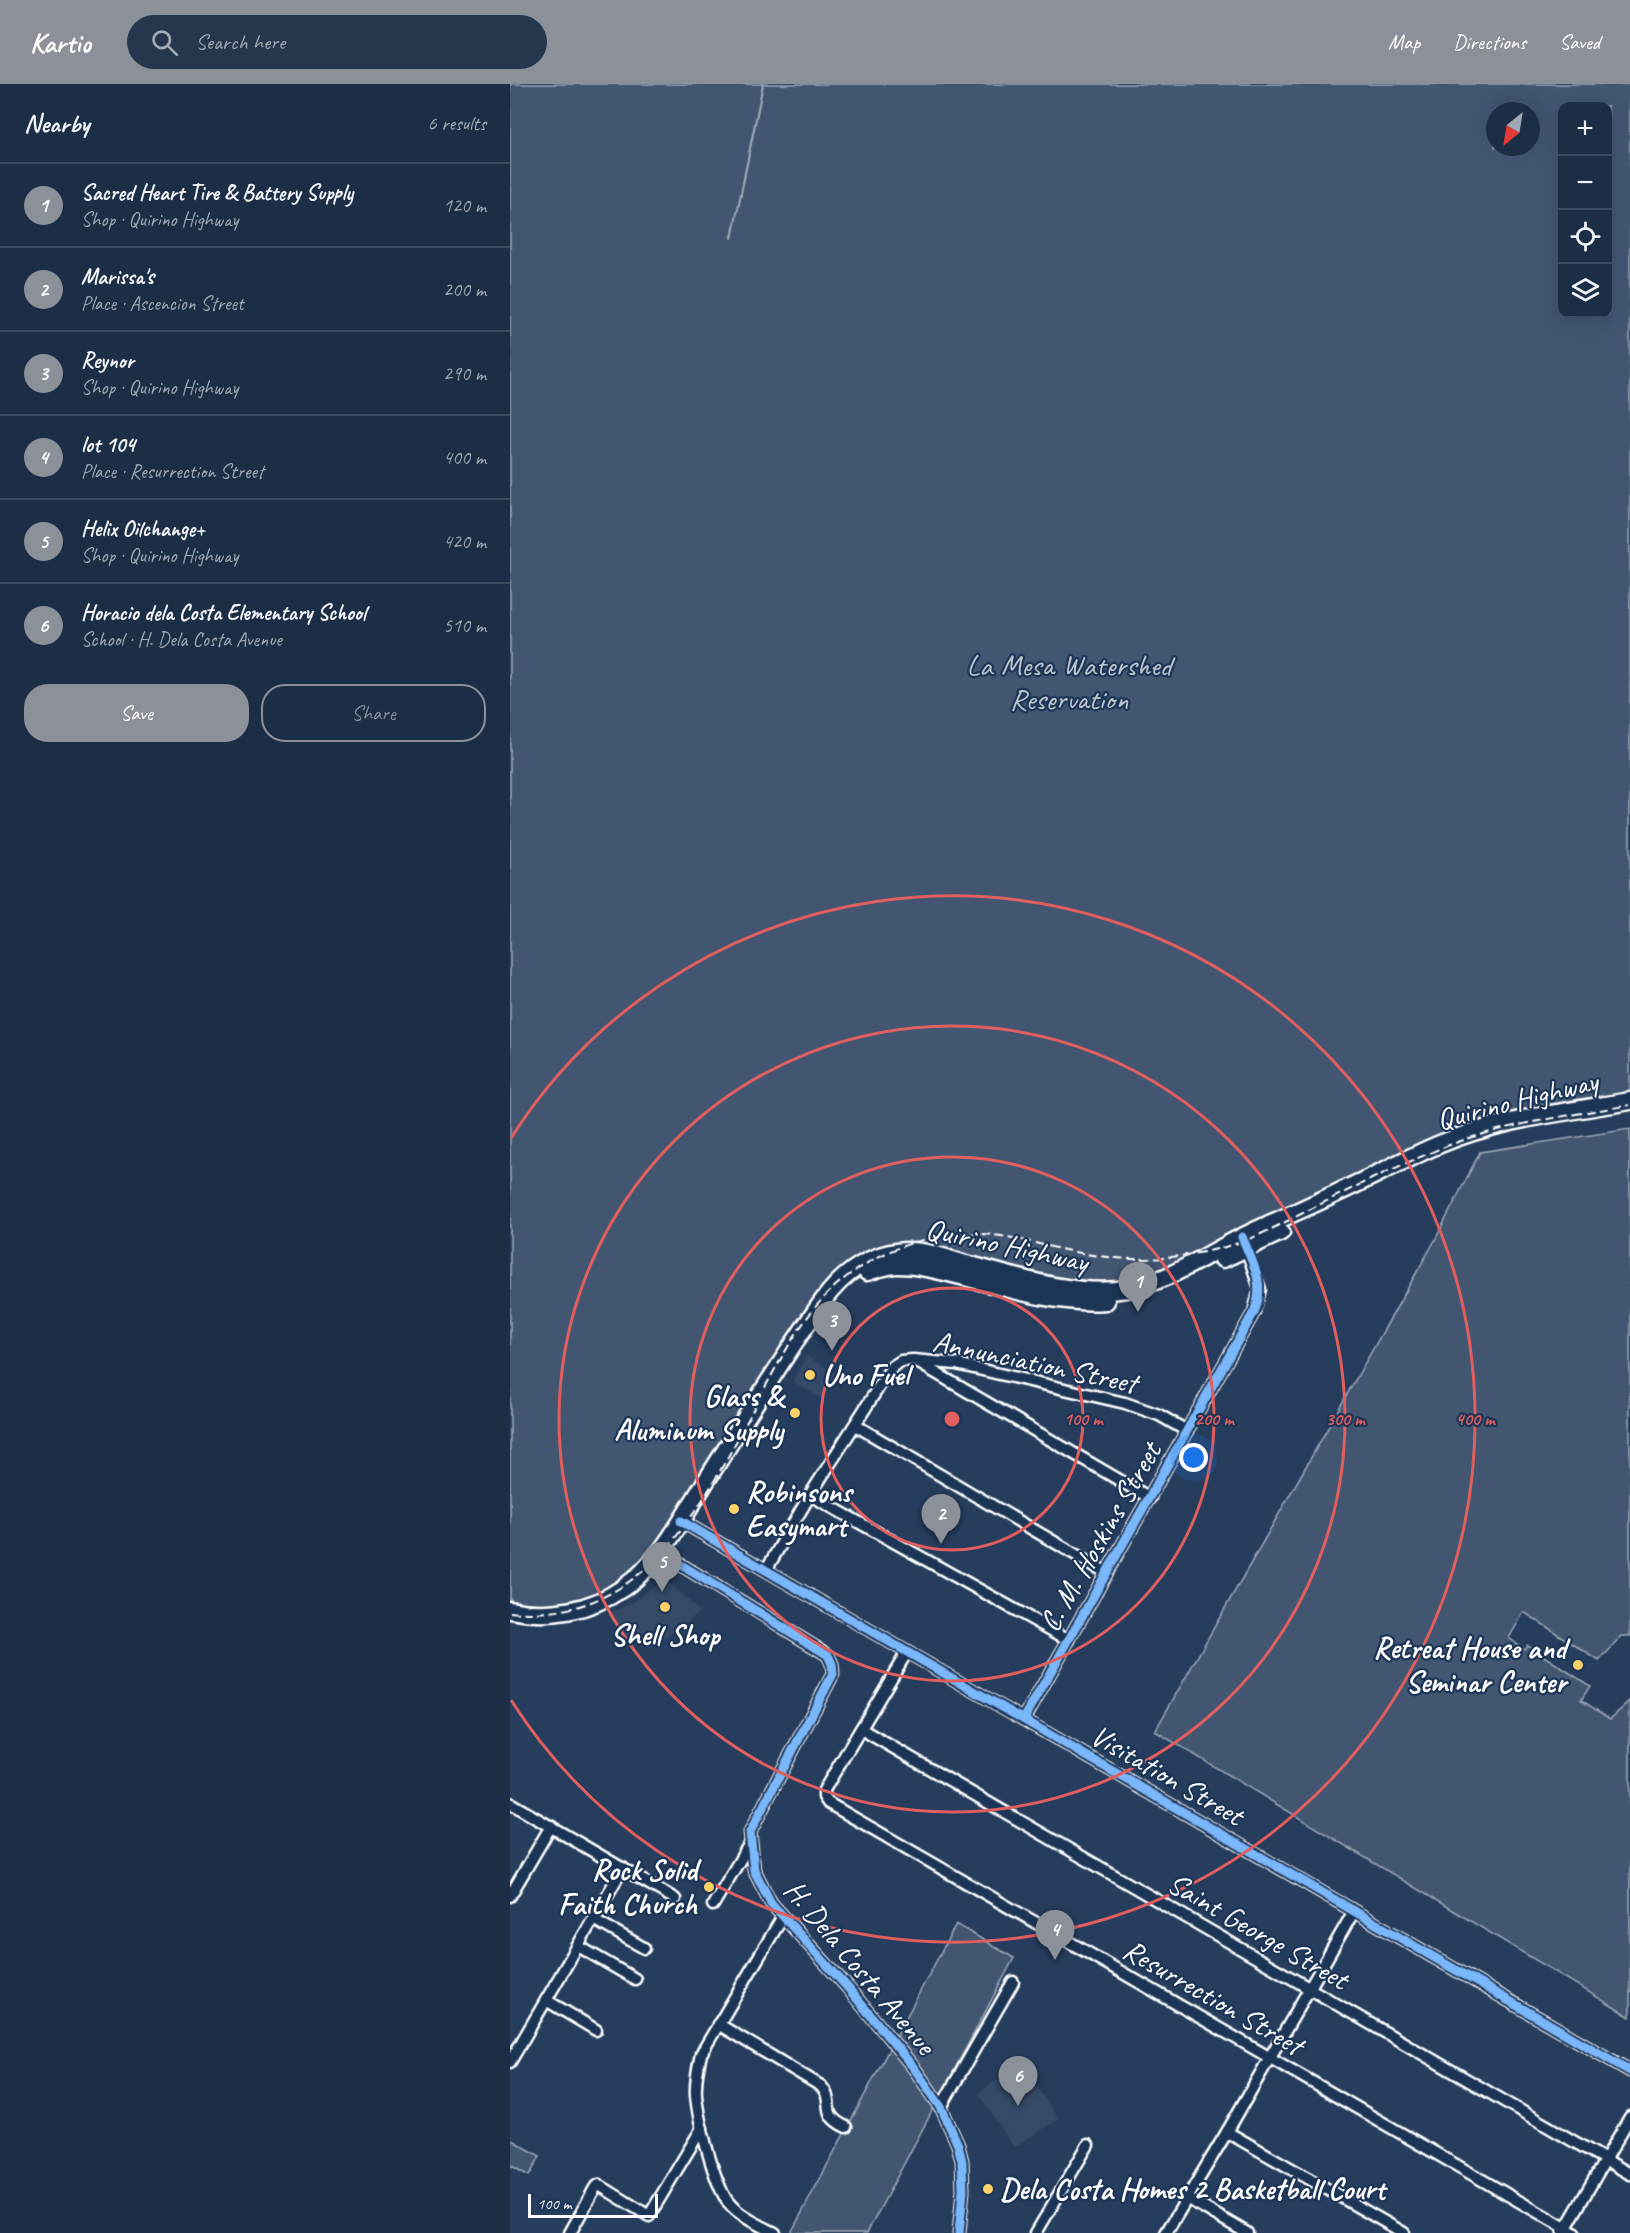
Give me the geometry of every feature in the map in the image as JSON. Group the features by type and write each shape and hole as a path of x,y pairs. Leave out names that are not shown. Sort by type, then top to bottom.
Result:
{"main road":[{"name":"Quirino Highway","path":"1245,1242 1440,1144 1469,1134 1549,1115 1630,1101"},
{"name":"Quirino Highway","path":"510,1618 536,1623 561,1622 614,1604 640,1586 685,1523 833,1286 863,1263 896,1252 910,1251 1063,1288 1089,1291 1109,1290 1147,1283 1444,1153 1488,1139 1630,1112"},
{"name":"Quirino Highway","path":"510,1610 532,1614 558,1613 595,1603 623,1588 663,1555"}],"street":[{"name":"C. M. Hoskins Street","path":"1024,1719 1257,1306 1260,1282 1245,1242"},
{"name":"Annunciation Street","path":"766,1570 810,1495 893,1366 901,1362 913,1360 956,1364 1125,1403 1158,1415 1187,1431"},
{"path":"913,1360 1150,1498"},
{"path":"855,1425 1107,1573"},
{"path":"810,1495 1069,1640"},
{"name":"Visitation Street","path":"685,1523 1630,2070"},
{"name":"H. Dela Costa Avenue","path":"663,1555 828,1655 832,1664 833,1674 750,1832 754,1870 771,1903 782,1918 848,1988 914,2068 941,2107 958,2145 962,2161 963,2191 959,2233"},
{"path":"861,1729 907,1652"},
{"name":"Resurrection Street","path":"861,1729 824,1790 824,1797 828,1803 1568,2232"},
{"name":"Saint George Street","path":"861,1729 1630,2174"},
{"path":"510,1803 675,1899"},
{"path":"510,1896 551,1826"},
{"path":"713,1905 750,1843"},
{"path":"510,2062 623,1868"},
{"path":"1166,2233 1354,1911"},
{"path":"775,2233 740,2213 729,2202 707,2150 696,2095 696,2074 701,2054 782,1918"},
{"path":"593,1919 644,1948"},
{"path":"578,1946 635,1979"},
{"path":"941,2107 1013,1982"},
{"path":"546,2000 596,2030"},
{"path":"718,2024 821,2086 826,2094 830,2115 836,2122 846,2127"},
{"path":"1568,2232 1630,2117"},
{"path":"570,2233 595,2188 599,2185 649,2216 702,2128"},
{"path":"1227,2132 1404,2233"},
{"path":"1036,2233 1088,2145"},
{"path":"692,2147 707,2150"},
{"path":"1187,2198 1247,2233"}],"shaded area":[{"path":"807,1356 837,1374 821,1399 792,1381"},
{"path":"665,1578 700,1612 651,1649 619,1633 608,1614 633,1602"},
{"path":"1022,2064 1058,2119 1014,2148 978,2093"}],"green space":[{"name":"La Mesa Watershed Reservation","path":"510,84 1630,84 1630,1101 1496,1127 1127,1289 879,1261 836,1289 625,1592 510,1616"},
{"path":"1630,1129 1630,1636 1622,1636 1599,1661 1524,1612 1509,1638 1524,1649 1527,1645 1590,1686 1581,1700 1610,1719 1630,1701 1630,2017 1155,1731 1434,1242 1480,1152"},
{"path":"956,1924 1014,1958 867,2233 791,2233"},
{"path":"510,2139 540,2156 529,2176 510,2165"}],"waterway":[{"path":"732,238 763,84"}],"railway":[{"path":"510,1612 561,1610 604,1597 641,1573 672,1541 700,1504 803,1323 836,1285 879,1256 911,1243 962,1234 1012,1238 1104,1257 1144,1259 1201,1253 1230,1246 1256,1236 1358,1185 1465,1140 1535,1122 1630,1105"}],"cycle path":[{"path":"1024,1719 1254,1312 1259,1293 1257,1274 1242,1237"},
{"path":"681,1521 1630,2071"},
{"path":"660,1552 828,1655 832,1664 833,1674 750,1832 754,1870 771,1903 848,1988 914,2068 941,2107 958,2145 962,2161 963,2191 959,2233"}],"place":[{"name":"Sacred Heart Tire & Battery Supply","path":"1138,1312"},
{"name":"Reynor","path":"832,1351"},
{"name":"Uno Fuel","path":"810,1375"},
{"name":"Glass & Aluminum Supply","path":"795,1413"},
{"name":"Robinsons Easymart","path":"734,1509"},
{"name":"Marissa's","path":"941,1544"},
{"name":"Helix Oilchange+","path":"662,1592"},
{"name":"Shell Shop","path":"665,1607"},
{"name":"Retreat House and Seminar Center","path":"1578,1665"},
{"name":"Rock Solid Faith Church","path":"709,1887"},
{"name":"lot 104","path":"1055,1960"},
{"name":"Horacio dela Costa Elementary School","path":"1018,2106"},
{"name":"Dela Costa Homes 2 Basketball Court","path":"988,2189"}]}
